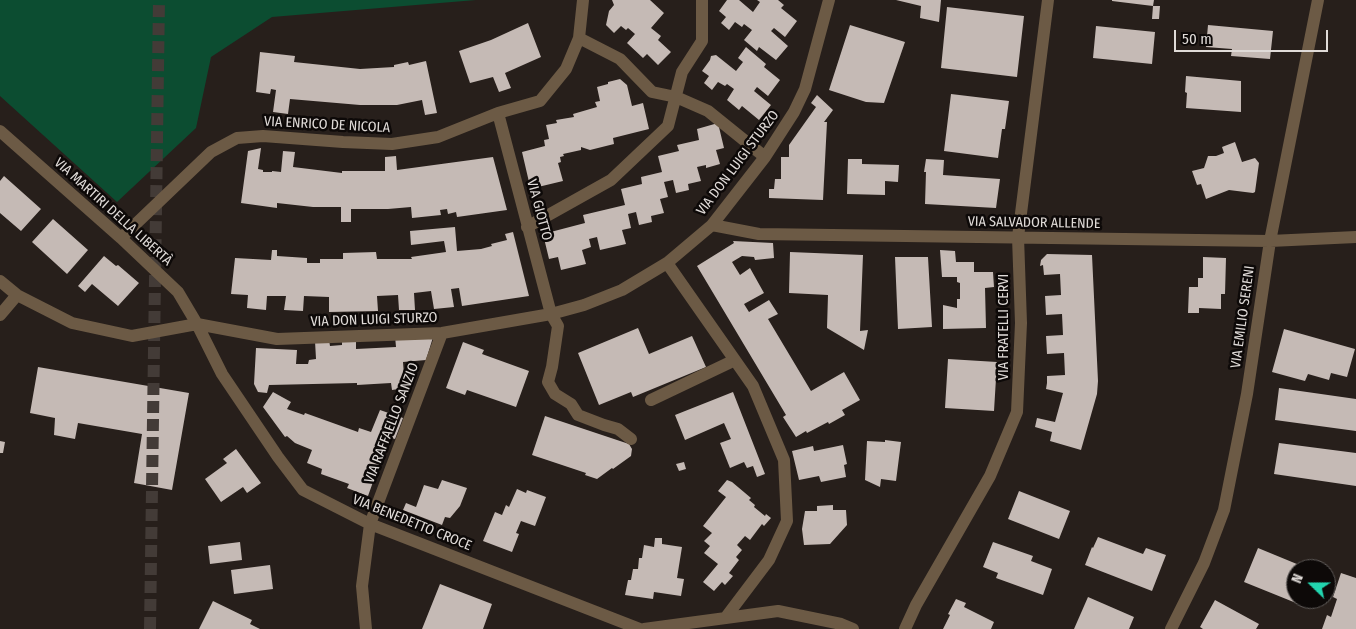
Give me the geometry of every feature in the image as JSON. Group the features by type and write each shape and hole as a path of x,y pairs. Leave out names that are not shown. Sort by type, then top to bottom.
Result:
{"street":[{"name":"VIA ENRICO DE NICOLA","path":"121,238 211,152 237,138 263,136 392,144 438,138 498,113 540,101 566,69 579,38 583,0"},
{"path":"527,227 611,180 668,126 682,72 702,41 702,0"},
{"name":"VIA DON LUIGI STURZO","path":"197,324 277,339 442,333 551,314 584,305 622,290 667,262 712,225 765,157 794,112 804,89 829,0"},
{"name":"VIA FRATELLI CERVI","path":"906,629 916,605 990,476 1017,412 1021,323 1018,237 1048,0"},
{"name":"VIA EMILIO SERENI","path":"1171,629 1204,564 1224,510 1247,394 1270,241 1318,0"},
{"path":"579,38 620,58 652,92 676,97 708,112 765,157"},
{"name":"VIA GIOTTO","path":"498,113 551,314"},
{"name":"VIA MARTIRI DELLA LIBERTÀ","path":"0,131 121,238 178,292 197,324"},
{"name":"VIA SALVADOR ALLENDE","path":"712,225 759,234 1270,241 1356,237"},
{"path":"667,262 753,386 784,460 787,521 769,560 726,617"},
{"path":"0,281 17,295 72,322 132,336 197,324"},
{"path":"0,315 17,295"},
{"path":"551,314 558,326 556,348 548,382 555,394 572,404 578,414 604,425 618,428 631,439"},
{"name":"VIA BENEDETTO CROCE","path":"197,324 222,374 278,457 303,490 370,524 640,629"},
{"name":"VIA RAFFAELLO SANZIO","path":"366,629 362,586 370,524 442,333"},
{"path":"651,400 735,360"},
{"path":"644,629 778,611 841,624 853,629"}],"green space":[{"path":"0,0 476,0 272,17 211,57 196,128 117,202 0,96"}],"building":[{"path":"612,0 650,0 664,13 651,28 661,36 658,40 671,52 658,65 647,54 643,58 627,43 635,34 628,28 626,30 621,26 614,33 606,25 609,11 614,5"},
{"path":"727,0 739,0 753,12 760,2 757,0 778,0 784,5 781,8 797,21 785,37 774,28 771,31 788,46 776,60 759,47 757,51 744,40 752,30 744,24 742,27 735,22 729,30 721,23 726,17 719,11"},
{"path":"896,0 941,0 939,22 920,18 921,6"},
{"path":"1112,0 1154,0 1153,6"},
{"path":"1153,6 1160,6 1159,19 1152,19"},
{"path":"947,7 1024,16 1017,77 941,68"},
{"path":"528,23 541,57 505,73 511,88 499,92 493,77 470,83 459,51 491,40"},
{"path":"850,25 905,42 884,103 866,102 829,90"},
{"path":"1208,25 1273,31 1270,59 1231,56 1232,49 1206,47"},
{"path":"1096,26 1155,32 1152,64 1093,58"},
{"path":"746,47 766,64 764,67 780,80 768,96 757,87 754,91 771,105 759,120 742,106 739,110 727,100 734,89 727,84 725,86 718,82 712,90 704,83 709,76 702,71 711,56 716,55 736,71 743,62 738,58"},
{"path":"260,52 295,56 294,62 360,69 394,67 394,65 408,62 409,65 426,61 437,113 425,115 422,100 397,105 360,105 290,99 288,114 273,112 276,90 271,89 270,94 256,92"},
{"path":"1186,76 1241,81 1241,112 1186,108"},
{"path":"620,79 627,85 632,106 643,103 649,129 613,138 614,144 590,150 581,147 581,150 563,154 564,156 560,157 561,162 558,163 563,181 538,187 536,180 529,182 522,152 545,146 544,140 549,139 546,125 557,123 556,120 574,117 573,114 597,107 595,102 600,101 597,87"},
{"path":"951,94 1009,101 1005,129 1002,129 998,158 944,151"},
{"path":"817,95 833,110 824,122 827,122 823,200 769,198 769,189 774,189 775,179 781,179 781,157 789,157 789,145 816,107 811,103"},
{"path":"718,123 724,148 716,150 720,164 706,168 706,165 697,167 701,181 688,184 689,190 676,193 673,180 664,182 668,197 660,199 664,213 651,216 652,222 639,225 636,212 628,214 631,228 622,230 626,244 600,250 597,237 589,239 591,247 582,250 586,264 561,270 558,257 549,259 543,234 585,223 583,215 625,205 621,189 642,184 641,177 662,172 658,156 679,151 677,145 699,140 697,129"},
{"path":"1235,142 1242,162 1255,158 1259,163 1255,192 1229,190 1206,199 1201,184 1197,185 1192,171 1204,168 1208,156 1224,153 1222,147"},
{"path":"261,148 258,169 263,170 263,172 281,172 283,151 295,152 293,167 342,173 342,171 385,171 385,157 396,156 397,170 493,157 507,210 457,217 456,212 448,214 447,209 440,210 441,215 412,218 411,207 351,209 351,222 341,222 341,207 313,207 277,203 277,208 241,203 248,151"},
{"path":"848,159 862,159 862,164 899,165 898,182 885,181 885,195 847,194"},
{"path":"926,159 944,160 943,175 1000,179 996,208 925,204 926,172 924,172"},
{"path":"4,176 41,209 21,231 0,213 0,181"},
{"path":"53,219 88,250 67,274 32,242"},
{"path":"455,227 457,251 492,246 491,244 507,240 505,234 513,232 529,296 462,306 459,288 451,289 454,307 434,309 431,291 414,293 415,310 399,310 398,295 377,296 378,311 329,312 329,297 304,296 303,311 284,310 286,296 267,296 266,310 247,308 248,295 231,294 235,258 271,260 272,250 277,250 277,256 307,258 307,263 320,263 320,259 343,259 343,253 376,252 377,259 412,259 411,257 446,252 444,241 411,245 410,231"},
{"path":"733,241 773,243 774,258 755,260 754,257 742,256 732,262 740,275 750,268 764,293 744,304 749,312 769,300 778,314 768,319 811,391 844,372 860,400 842,410 845,415 829,424 828,422 796,437 783,417 786,415 697,266 734,243"},
{"path":"940,250 955,251 956,262 974,262 974,272 993,272 994,287 985,288 986,328 943,329 943,305 957,308 957,299 960,299 960,283 957,282 957,277 942,277"},
{"path":"790,252 863,255 860,331 868,330 864,350 827,328 828,295 789,293"},
{"path":"1047,254 1092,255 1098,381 1097,394 1081,450 1050,441 1052,432 1035,427 1037,418 1055,422 1063,393 1046,389 1047,376 1065,375 1064,353 1047,354 1046,336 1063,335 1062,314 1046,315 1045,296 1061,295 1060,274 1044,275 1043,265 1040,266 1041,260"},
{"path":"104,256 139,283 118,306 92,284 85,292 78,286"},
{"path":"895,257 928,257 932,327 898,329"},
{"path":"1203,257 1226,258 1225,294 1221,294 1221,309 1199,308 1199,313 1188,313 1189,287 1198,287 1198,278 1203,278"},
{"path":"638,328 649,354 692,336 706,367 633,397 631,392 599,405 578,353"},
{"path":"1284,329 1355,349 1347,377 1331,373 1329,380 1308,374 1305,381 1272,372"},
{"path":"434,334 426,360 403,362 405,388 392,390 391,383 269,385 267,393 258,392 254,384 256,348 297,350 296,364 308,364 309,360 316,359 315,341 329,340 330,346 342,345 342,340 356,339 356,349 396,347 395,336"},
{"path":"463,342 484,350 482,354 529,371 516,407 467,390 465,395 446,388"},
{"path":"948,359 997,362 994,411 945,408"},
{"path":"38,367 189,393 172,490 134,483 142,434 78,423 75,439 54,435 55,418 30,413"},
{"path":"1279,388 1356,399 1356,431 1275,420"},
{"path":"273,392 291,402 287,409 304,415 305,413 358,432 359,428 371,432 380,410 403,418 395,439 389,437 368,496 347,488 349,484 321,474 322,469 307,463 312,450 295,443 287,436 285,437 263,407"},
{"path":"733,392 765,474 757,477 753,466 747,468 744,462 730,468 720,443 731,439 724,423 685,440 675,415"},
{"path":"545,416 629,444 632,449 631,456 597,479 585,475 586,473 532,455"},
{"path":"885,440 901,442 896,481 881,479 880,487 865,480 867,441 885,442"},
{"path":"0,441 5,442 3,453 0,453"},
{"path":"1279,443 1356,453 1356,486 1274,474"},
{"path":"843,445 847,464 844,465 846,477 821,482 819,476 799,480 792,451 813,446 814,451"},
{"path":"236,449 261,483 247,493 243,487 221,502 205,479 227,463 223,459"},
{"path":"684,462 686,469 679,471 676,464"},
{"path":"442,480 467,488 460,506 450,518 445,517 442,525 403,510 406,503 416,507 424,485 438,489"},
{"path":"727,480 751,498 749,500 755,505 754,507 765,516 766,514 771,518 764,526 762,524 750,540 745,536 737,545 742,550 736,557 739,560 729,573 733,576 725,585 722,582 714,591 703,582 718,564 704,553 710,546 704,541 712,533 703,526 726,497 718,491"},
{"path":"517,489 526,493 527,490 546,497 535,526 521,521 516,533 519,534 512,552 483,541 495,512 502,515 506,505 509,507"},
{"path":"1019,491 1070,511 1059,539 1008,519"},
{"path":"833,505 833,510 846,510 847,525 830,544 804,545 802,529 805,511 817,511 817,506"},
{"path":"1098,537 1143,554 1146,548 1166,555 1152,591 1085,565"},
{"path":"655,538 662,538 662,544 682,547 677,578 684,579 681,596 654,592 653,599 625,595 628,580 631,580 633,569 638,569 639,558 642,558 644,545 654,547"},
{"path":"240,542 242,560 210,564 208,546"},
{"path":"993,542 1033,556 1031,561 1052,569 1043,595 996,578 998,573 983,567"},
{"path":"1258,548 1286,560 1286,599 1244,582"},
{"path":"270,565 273,589 234,594 231,570"},
{"path":"1341,573 1356,578 1356,629 1322,629 1327,615 1331,617 1334,609 1336,609 1336,588"},
{"path":"440,584 492,604 483,629 422,629"},
{"path":"1088,597 1134,617 1129,629 1074,629"},
{"path":"956,599 966,603 964,607 994,622 991,629 943,629"},
{"path":"1215,600 1259,624 1256,629 1203,629 1200,627"},
{"path":"213,601 252,620 250,624 260,629 199,629"}],"tunnel":[{"path":"150,629 159,0"}]}
